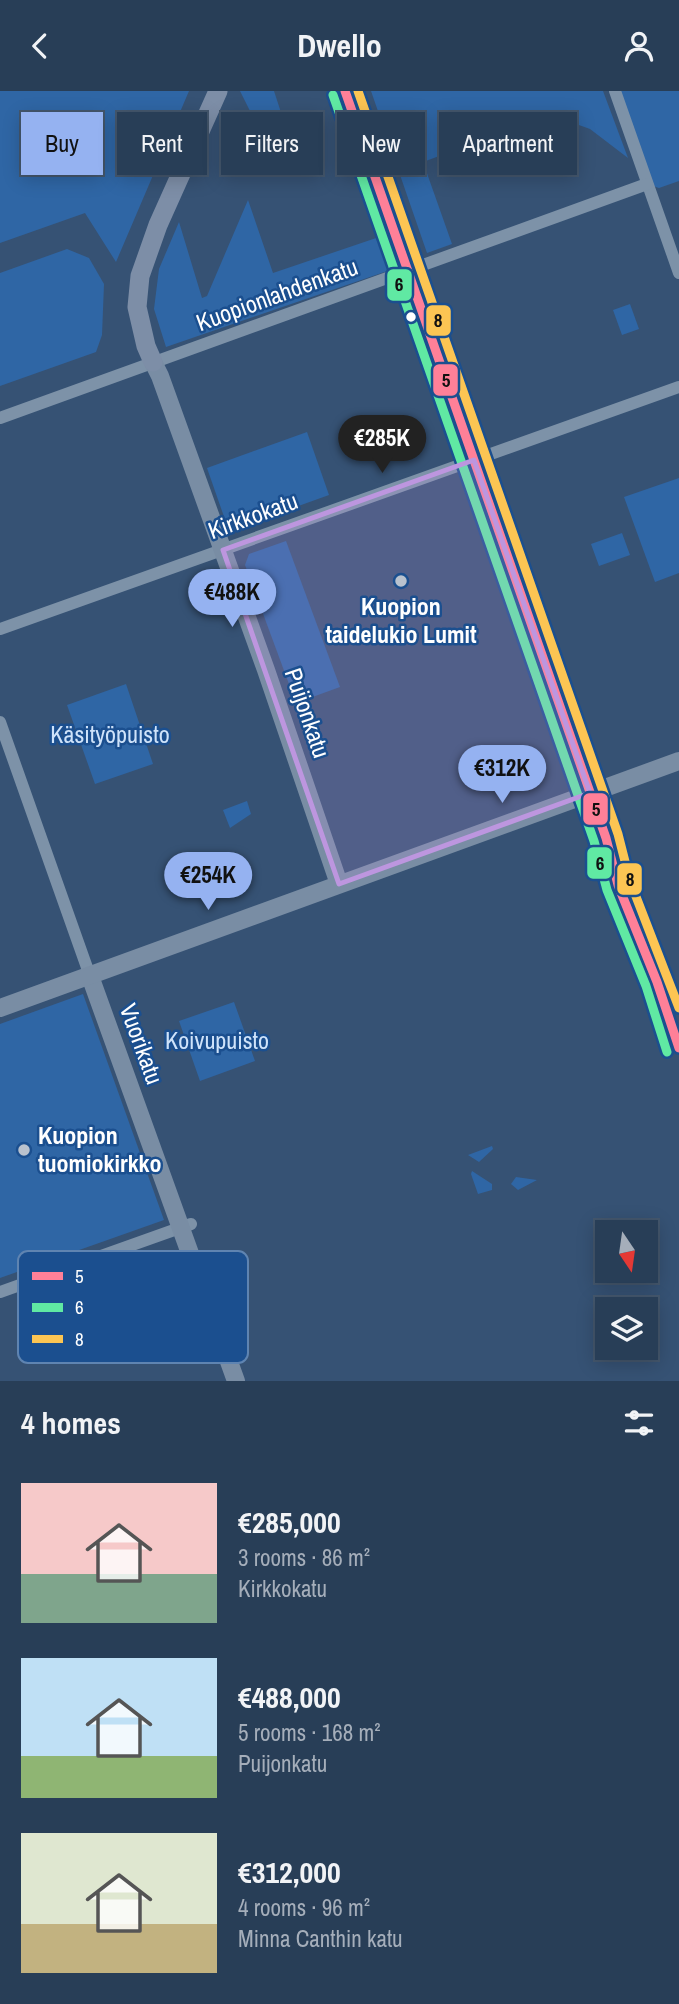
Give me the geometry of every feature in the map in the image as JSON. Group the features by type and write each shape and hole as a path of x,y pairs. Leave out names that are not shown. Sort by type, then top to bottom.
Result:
{"main road":[{"path":"153,362 146,346 137,307 140,276 158,225 218,91"},
{"path":"345,91 590,793"},
{"name":"Puijonkatu","path":"153,362 184,439 339,884"},
{"path":"0,1008 679,761"},
{"name":"Vuorikatu","path":"90,976 194,1251"},
{"name":"Vuorikatu","path":"230,1363 236,1381"}],"street":[{"path":"615,91 679,273"},
{"name":"Kuopionlahdenkatu","path":"0,418 648,184"},
{"name":"Kirkkokatu","path":"0,629 679,387"},
{"name":"Vuorikatu","path":"0,722 90,976"},
{"path":"590,793 606,838"},
{"path":"116,1251 186,1226"},
{"path":"0,1292 18,1286"}],"highlighted area":[{"path":"474,460 590,793 339,884 223,550"}],"green space":[{"path":"0,91 189,91 180,112 117,112 117,175 153,175 116,262 85,213 0,243"},
{"path":"240,91 274,91 281,112 250,112"},
{"path":"371,91 603,91 628,158 590,129 577,124 577,112 439,112 439,156 425,161 425,112 378,112"},
{"path":"615,91 679,91 679,181 659,188 647,184"},
{"path":"425,168 452,244 427,253 400,175 425,175"},
{"path":"248,200 273,273 385,235 402,266 166,347 154,309 159,269 179,222 202,298 207,296"},
{"path":"67,249 89,258 104,284 102,335 96,352 0,386 0,273"},
{"path":"630,304 639,329 622,335 613,310"},
{"path":"307,432 329,495 229,531 207,468"},
{"path":"679,478 679,573 655,582 624,497"},
{"path":"622,533 630,555 599,566 591,544"},
{"path":"286,541 340,687 296,703 245,565 249,554"},
{"name":"Käsityöpuisto","path":"126,684 153,764 95,784 67,705"},
{"path":"247,801 251,814 230,828 223,810"},
{"path":"83,994 164,1220 76,1251 18,1251 18,1272 0,1278 0,1024"},
{"name":"Koivupuisto","path":"234,1002 255,1061 200,1081 179,1021"},
{"path":"492,1146 493,1149 479,1162 468,1155"},
{"path":"472,1171 492,1184 492,1190 478,1194"},
{"path":"516,1177 537,1180 518,1190 511,1184"}],"transit line":[{"name":"5","path":"345,91 606,838 618,885 657,982 679,1048"},
{"name":"8","path":"358,91 618,834 630,881 679,1008"},
{"name":"6","path":"333,95 594,841 607,890 646,986 667,1052"}],"place":[{"name":"Kuopion taidelukio Lumit","path":"401,581"},
{"name":"Kuopion tuomiokirkko","path":"24,1150"}]}
